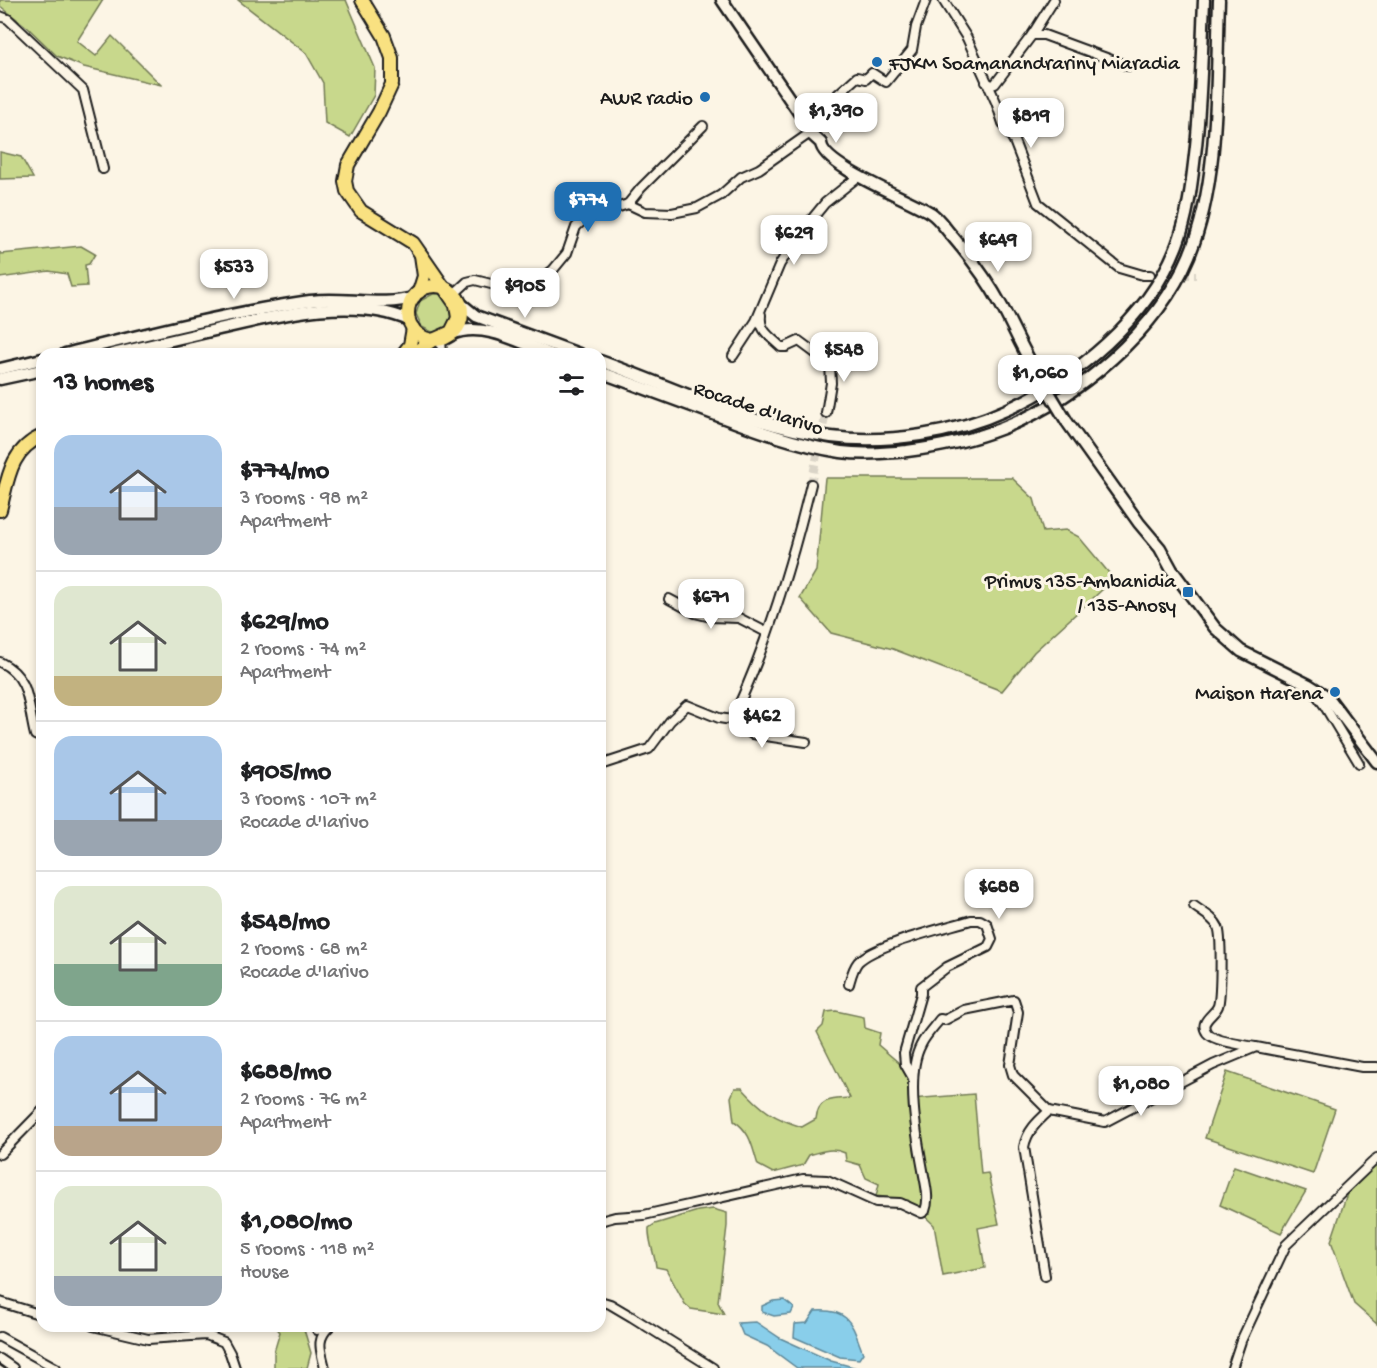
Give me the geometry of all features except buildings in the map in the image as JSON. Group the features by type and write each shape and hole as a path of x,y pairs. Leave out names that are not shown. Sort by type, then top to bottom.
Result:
{"main road":[{"path":"362,0 384,36 392,58 392,84 379,112 348,165 345,181 347,191 361,211 371,219 405,236 420,251 453,295 476,316 563,348"},
{"path":"722,0 829,158 846,170 933,214 979,271 1000,303 1024,353 1066,422 1139,523 1160,548 1172,570 1215,628 1241,651 1309,685 1328,698 1377,762"},
{"name":"Rocade d'Iarivo","path":"606,363 765,422 813,434 850,438 889,437 952,428 1005,411 1032,397 1067,374 1113,338 1137,312 1166,268 1177,245 1188,203 1194,164 1201,86 1204,0"},
{"name":"Rocade d'Iarivo","path":"606,374 752,429 796,443 843,452 885,453 930,448 1004,428 1038,411 1114,357 1141,330 1176,282 1189,255 1204,201 1211,158 1219,0"},
{"path":"408,348 410,345 411,324 409,308 424,276 420,251"},
{"path":"89,348 271,307 314,300 397,301 436,286 453,295 458,318 451,332 423,348"},
{"path":"442,338 461,320 453,295"},
{"path":"138,348 279,315 315,310 368,310 394,313 411,324 425,338 442,338 463,330 475,329 534,348"},
{"path":"0,369 36,360"},
{"path":"0,379 36,371"},
{"path":"0,510 19,451 36,439"}],"street":[{"path":"628,204 645,212 672,213 696,208 720,195 741,177 759,169 808,128 857,77 866,79 872,73 886,82 912,50 916,27 926,0"},
{"path":"943,0 967,38 1003,123 1014,141 1038,203 1119,268 1150,275"},
{"path":"986,82 996,84 1054,0"},
{"path":"0,16 8,19 83,90 104,169"},
{"path":"1032,35 1044,35 1128,66"},
{"path":"453,295 467,282 475,280 511,289 529,288 553,270 567,253 576,228 598,206 616,208 628,204 703,126"},
{"path":"733,356 756,321 780,264 798,236 825,203 859,176"},
{"path":"762,308 761,327 781,347 799,341 830,364 831,383 826,413"},
{"path":"442,338 442,348"},
{"path":"732,720 745,693 766,632 811,484"},
{"path":"669,599 695,613 711,617 739,618 766,632"},
{"path":"0,662 11,667 20,677 27,693 36,735"},
{"path":"1309,685 1324,705 1359,763"},
{"path":"606,763 649,749 687,705 719,718 732,720 752,734 806,742"},
{"path":"1194,906 1211,918 1218,927 1220,939 1219,1005 1205,1023 1208,1035 1256,1047 1362,1067 1377,1067"},
{"path":"849,984 859,961 885,947 971,920 980,920 987,924 992,939 988,947 947,967 921,987 904,1053 904,1064 913,1078"},
{"path":"606,1219 644,1215 803,1179 827,1180 876,1202 900,1203 922,1213 925,1211 928,1199 917,1137 913,1078 916,1058 921,1044 940,1019 945,1020 964,1010 1014,1000 1018,1012 1010,1065 1013,1075 1049,1111 1105,1122 1204,1070 1256,1047"},
{"path":"1045,1276 1024,1148 1026,1137 1032,1126 1049,1111"},
{"path":"0,1154 36,1117"},
{"path":"1232,1368 1241,1341 1286,1245 1377,1158"},
{"path":"0,1302 36,1313"},
{"path":"606,1303 713,1368"},
{"path":"118,1332 148,1339 206,1335 224,1342 235,1368"},
{"path":"324,1332 320,1336 320,1341 325,1368"},
{"path":"0,1337 56,1368"},
{"path":"0,1359 13,1368"}],"green space":[{"path":"0,0 103,0 77,41 96,56 112,36 161,85 84,67 57,56 27,27 0,6"},
{"path":"238,0 346,0 375,68 374,95 350,137 325,123 323,83 306,53"},
{"path":"0,152 21,157 33,178 0,179"},
{"path":"81,246 95,254 89,264 85,265 87,286 71,287 67,274 49,271 0,278 0,252 1,254"},
{"path":"433,294 442,294 453,303 451,326 434,333 422,327 416,314 420,301"},
{"path":"825,478 1012,478 1034,499 1043,532 1066,530 1079,537 1114,579 1034,652 1002,691 893,649 831,633 800,598 816,571"},
{"path":"836,1011 864,1017 865,1028 880,1033 878,1045 906,1069 911,1099 974,1094 981,1174 988,1173 999,1224 978,1228 985,1268 943,1276 934,1225 908,1200 876,1196 879,1184 866,1178 860,1165 846,1161 845,1153 841,1151 818,1152 809,1155 803,1165 773,1173 758,1165 747,1135 734,1121 731,1097 735,1088 742,1088 762,1108 776,1117 802,1127 816,1119 817,1112 823,1103 850,1098 817,1032 823,1026 826,1012"},
{"path":"1227,1072 1335,1109 1313,1174 1205,1138"},
{"path":"1377,1165 1377,1324 1354,1304 1331,1241 1348,1191"},
{"path":"1234,1166 1306,1191 1281,1233 1220,1205"},
{"path":"713,1209 727,1213 718,1302 724,1314 691,1309 685,1304 666,1269 656,1267 649,1233 649,1228 655,1224 698,1211"},
{"path":"280,1332 305,1332 311,1353 307,1368 274,1368 274,1352"}],"water":[{"path":"784,1300 794,1308 791,1314 774,1316 762,1312 762,1306 773,1301"},
{"path":"815,1311 836,1312 848,1321 863,1353 859,1359 840,1357 794,1337 795,1324 807,1323"},
{"path":"756,1322 780,1338 831,1361 857,1368 797,1368 767,1346 743,1335 738,1323"}],"tunnel":[{"path":"1158,275 1196,275"},
{"path":"811,484 826,413"}],"place":[{"name":"FJKM Soamanandrariny Miaradia","path":"877,62"},
{"name":"AWR radio","path":"705,97"},
{"name":"Primus 135-Ambanidia / 135-Anosy","path":"1188,592"},
{"name":"Maison Harena","path":"1335,692"}]}
